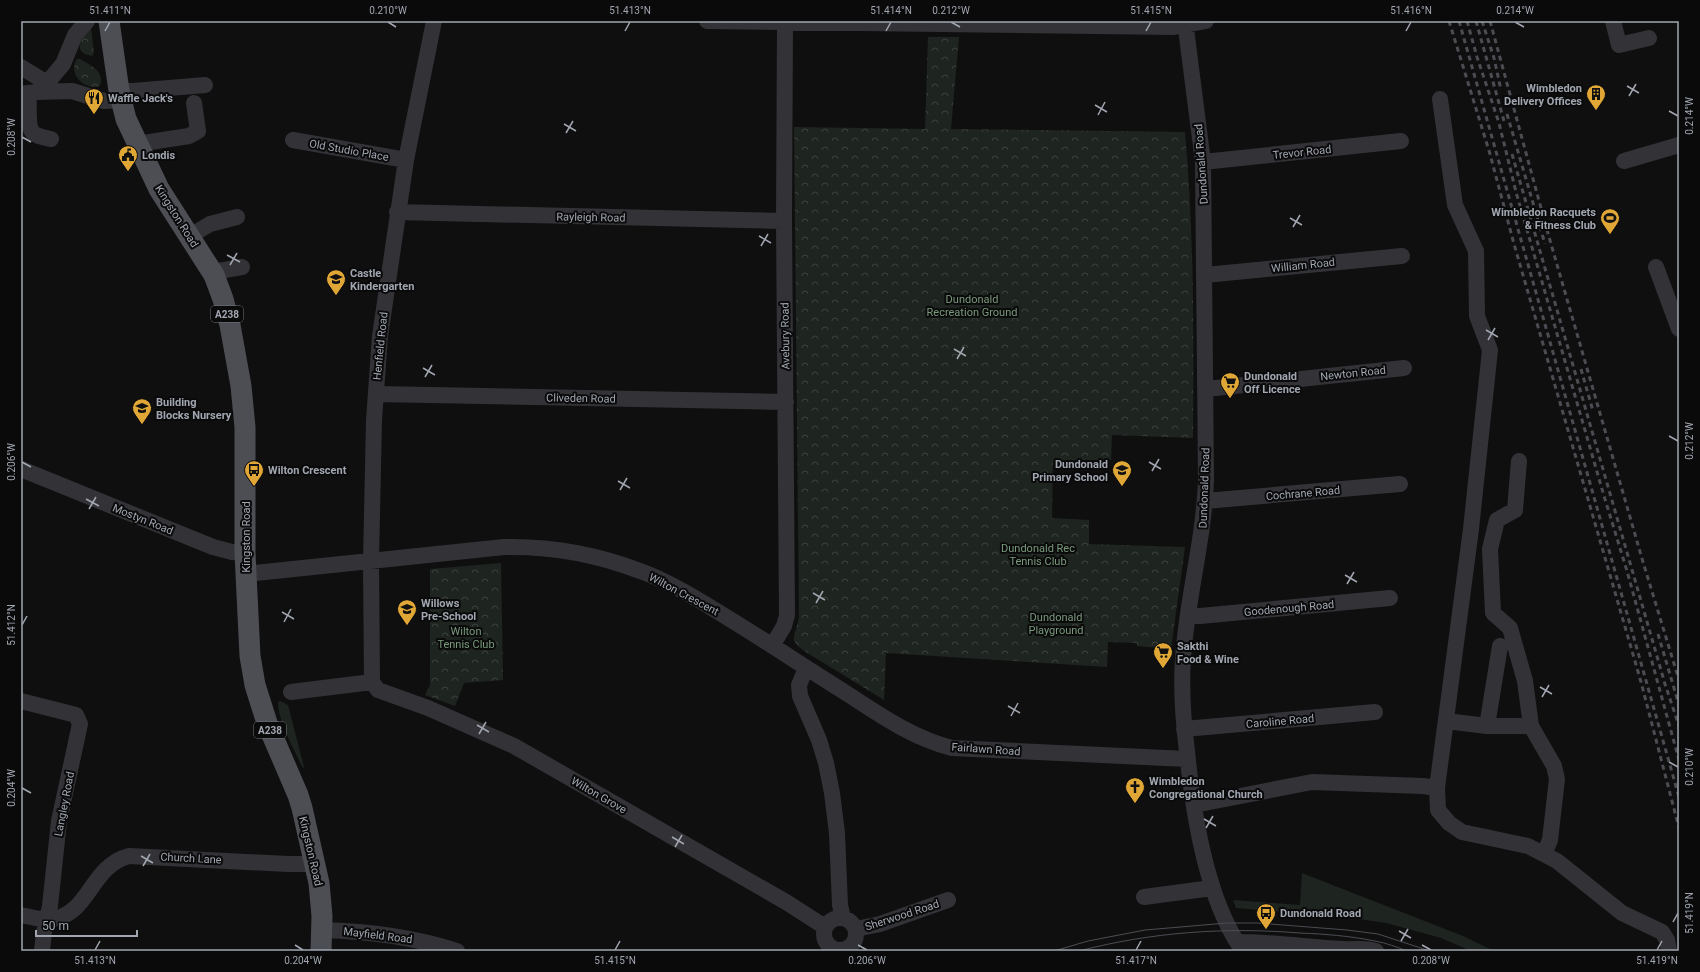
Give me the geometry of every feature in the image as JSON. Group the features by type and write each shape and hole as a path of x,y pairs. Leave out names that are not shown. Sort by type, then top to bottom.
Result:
{"main road":[{"name":"Kingston Road","path":"109,21 120,96 126,119 159,189 212,272 223,299 236,353 241,386 246,444 245,553 250,656 255,685 273,739 298,795 315,864 321,895 321,951"}],"street":[{"path":"72,91 63,74 63,64 75,35 87,21"},
{"name":"Henfield Road","path":"371,679 371,561 376,394 380,336 397,212 434,21"},
{"path":"707,21 944,23 1141,27 1174,27 1185,23 1206,21"},
{"path":"1613,21 1619,45 1649,38"},
{"name":"Avebury Road","path":"772,646 784,626 787,615 784,221 790,22"},
{"name":"Dundonald Road","path":"1185,23 1194,79 1203,162 1206,389 1205,501 1203,525 1188,615 1182,678 1184,730 1194,805 1212,888 1240,946"},
{"path":"33,90 63,64"},
{"path":"21,67 33,90 30,128 37,136 51,139"},
{"path":"33,90 72,91 104,101 133,92 205,84"},
{"path":"1440,98 1455,205 1476,251 1477,316 1490,350 1471,529 1437,788 1438,810 1449,823 1462,832 1528,846 1557,861 1622,913 1662,932 1667,940 1669,951"},
{"path":"137,144 189,136 198,131 194,103"},
{"name":"Old Studio Place","path":"293,140 406,160"},
{"name":"Trevor Road","path":"1203,162 1401,141"},
{"path":"1624,161 1679,146"},
{"name":"Rayleigh Road","path":"397,212 784,221"},
{"path":"190,236 210,224 237,218"},
{"name":"William Road","path":"1205,275 1402,256"},
{"path":"212,272 242,267"},
{"path":"1656,267 1679,329"},
{"name":"Newton Road","path":"1206,389 1404,368"},
{"name":"Cliveden Road","path":"376,394 786,402"},
{"path":"1519,461 1515,510 1497,520 1490,549 1490,573 1493,613 1510,628 1525,681 1531,726 1554,766 1557,780 1550,840 1544,854"},
{"name":"Mostyn Road","path":"21,470 213,548 245,553"},
{"name":"Cochrane Road","path":"1205,501 1400,484"},
{"name":"Wilton Crescent","path":"246,574 504,547 541,547 580,553 641,571 665,582 728,617 806,668"},
{"name":"Goodenough Road","path":"1188,615 1200,616 1390,598"},
{"path":"1487,726 1500,646"},
{"path":"806,668 799,685 800,696 819,740 826,763 832,793 840,905 843,918"},
{"name":"Fairlawn Road","path":"806,668 913,734 934,744 952,748 1188,759"},
{"path":"291,692 371,679"},
{"name":"Wilton Grove","path":"371,679 378,690 428,708 514,746 786,902 825,927"},
{"name":"Langley Road","path":"21,701 76,715 80,724 60,821 50,906 46,920 42,951"},
{"name":"Caroline Road","path":"1184,730 1375,712"},
{"path":"1446,721 1487,726 1531,726"},
{"path":"1194,805 1312,782 1423,786 1437,788"},
{"name":"Church Lane","path":"21,915 46,920 63,917 82,901 105,869 120,858 129,856 315,864"},
{"path":"1144,897 1212,888"},
{"name":"Sherwood Road","path":"856,929 880,924 948,900"},
{"path":"836,918 848,920 856,929 854,942 843,950 827,948 824,934 825,927 830,921 836,918"},
{"name":"Mayfield Road","path":"322,930 353,931 414,939 457,951"},
{"path":"1240,946 1256,942 1344,949 1366,948 1376,951"}],"green space":[{"path":"90,28 94,53 92,56 82,52 80,48 84,36"},
{"name":"Dundonald Recreation Ground","path":"928,37 959,37 951,129 1185,132 1193,285 1193,438 1112,435 1111,460 1053,461 1052,518 1089,520 1089,544 1185,547 1171,649 1137,646 1137,643 1108,642 1107,667 886,653 884,700 809,654 797,645 794,638 799,617 794,127 925,129"},
{"path":"77,59 80,59 99,72 101,81 100,86 89,86 83,84 79,80 74,70"},
{"name":"Wilton Tennis Club","path":"501,563 503,680 464,683 455,706 425,695 430,685 430,569"},
{"path":"280,701 288,705 304,767 303,768 291,744 281,718 278,702"},
{"path":"1302,873 1463,936 1494,951 1471,951 1441,938 1386,923 1345,917 1236,908 1233,900 1300,905"}],"tram line":[{"path":"1054,951 1088,941 1145,930 1227,923 1257,923 1378,934 1430,951"},
{"path":"1079,951 1134,939 1161,935 1216,931 1272,931 1309,933 1366,939 1391,945 1407,951"}],"railway":[{"path":"1449,21 1490,154 1514,244 1641,682 1679,828"},
{"path":"1459,21 1679,797"},
{"path":"1467,21 1477,57 1499,123 1516,192 1627,571 1679,760"},
{"path":"1476,21 1504,121"},
{"path":"1482,21 1494,58 1501,90"},
{"path":"1490,21 1547,230 1643,562 1679,680"},
{"path":"1507,114 1545,244"},
{"path":"1512,154 1665,684 1679,726"},
{"path":"1581,369 1593,411"},
{"path":"1658,634 1679,705"}],"place":[{"name":"Wimbledon Delivery Offices","path":"1596,111"},
{"name":"Waffle Jack's","path":"94,115"},
{"name":"Londis","path":"128,172"},
{"name":"Wimbledon Racquets & Fitness Club","path":"1610,235"},
{"name":"Castle Kindergarten","path":"336,296"},
{"name":"Dundonald Off Licence","path":"1230,399"},
{"name":"Building Blocks Nursery","path":"142,425"},
{"name":"Wilton Crescent","path":"254,487"},
{"name":"Dundonald Primary School","path":"1122,487"},
{"name":"Willows Pre-School","path":"407,626"},
{"name":"Sakthi Food & Wine","path":"1163,669"},
{"name":"Wimbledon Congregational Church","path":"1135,804"},
{"name":"Dundonald Road","path":"1266,930"}],"park label":[{"name":"Dundonald Rec Tennis Club","path":"1038,554"},
{"name":"Dundonald Playground","path":"1056,623"}]}
